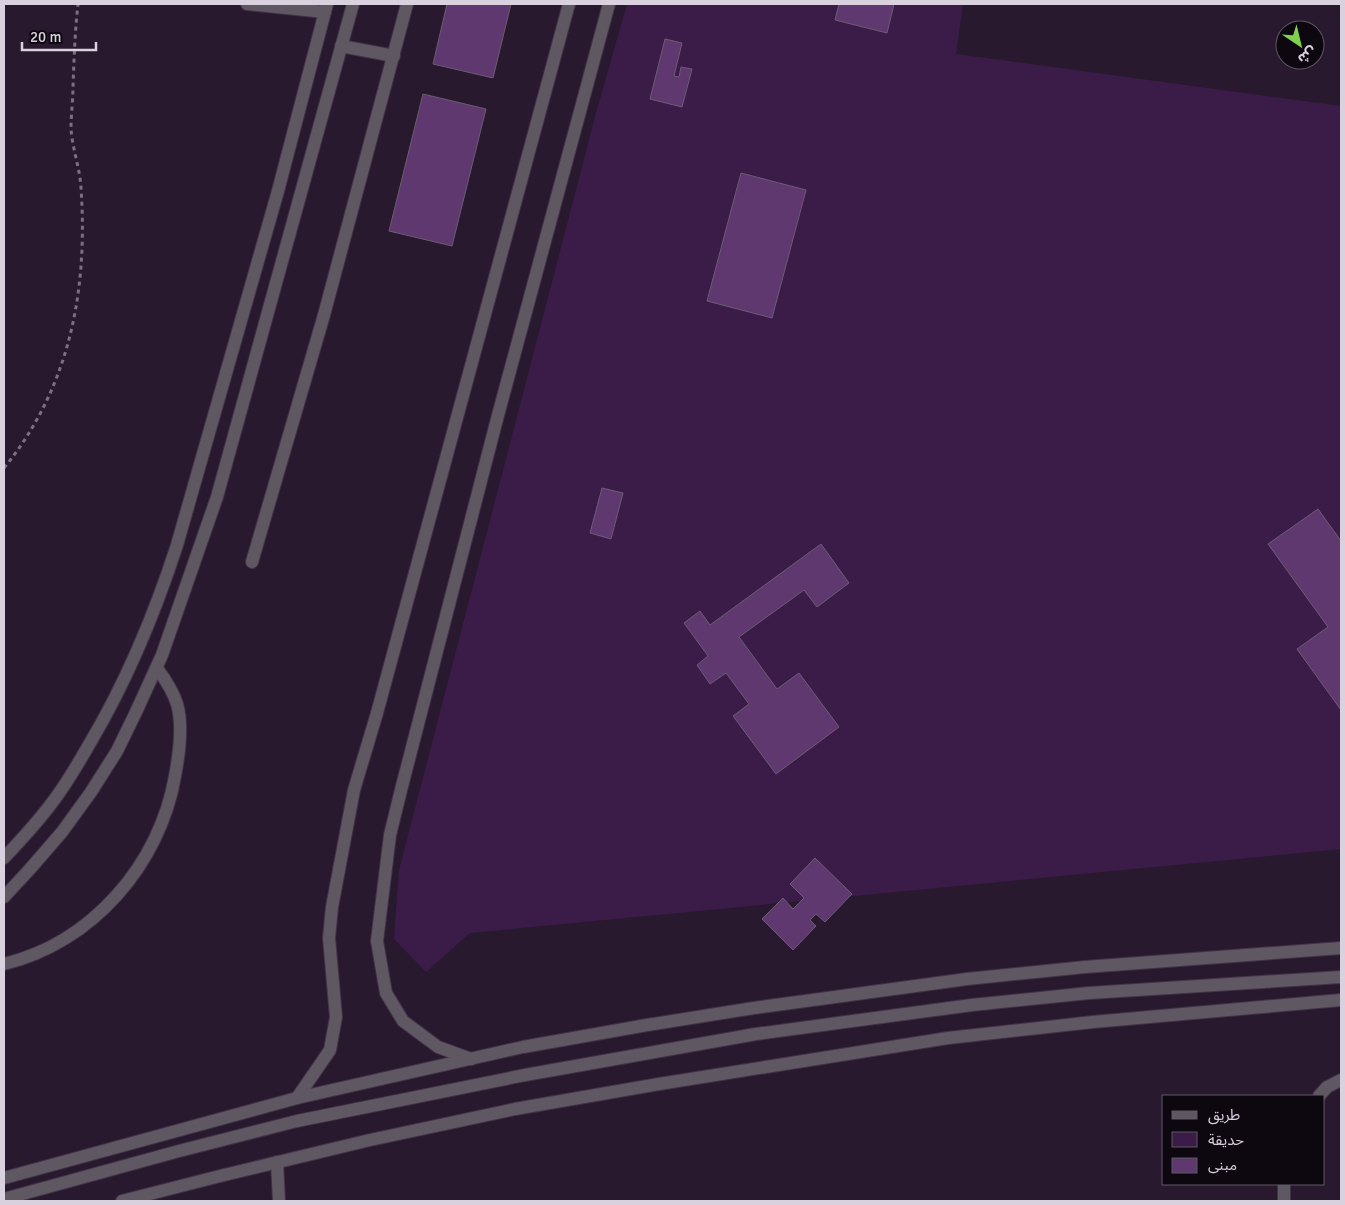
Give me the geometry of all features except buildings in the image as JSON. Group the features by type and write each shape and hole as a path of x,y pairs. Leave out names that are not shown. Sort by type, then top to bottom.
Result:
{"street":[{"path":"4,858 52,803 78,764 102,724 141,646 176,545 278,191 326,8 248,4"},
{"path":"4,897 62,832 91,792 117,751 157,668 217,497 353,4"},
{"path":"252,562 324,315 407,4"},
{"path":"297,1098 330,1050 336,1017 330,938 332,907 354,790 377,713 569,4"},
{"path":"471,1059 438,1046 404,1021 386,993 377,941 390,835 502,400 609,4"},
{"path":"341,46 394,56"},
{"path":"141,646 162,655"},
{"path":"4,964 42,950 82,927 104,909 124,888 154,842 165,816 173,789 178,761 179,733 177,705 169,686 157,668"},
{"path":"4,1178 297,1098 524,1047 657,1023 967,979 1095,966 1341,948"},
{"path":"4,1199 297,1121 525,1076 756,1034 972,1005 1089,993 1341,977"},
{"path":"122,1201 277,1162 515,1109 948,1038 1093,1022 1341,1000"},
{"path":"1320,1095 1327,1087 1341,1080"},
{"path":"277,1162 279,1201"},
{"path":"1284,1185 1284,1201"}],"path":[{"path":"4,468 31,430 46,402 67,350 76,312 83,249 81,185 71,130 78,4"}],"green space":[{"path":"627,4 963,4 956,54 1341,106 1341,849 470,933 426,972 394,939 399,870 596,113"}]}
